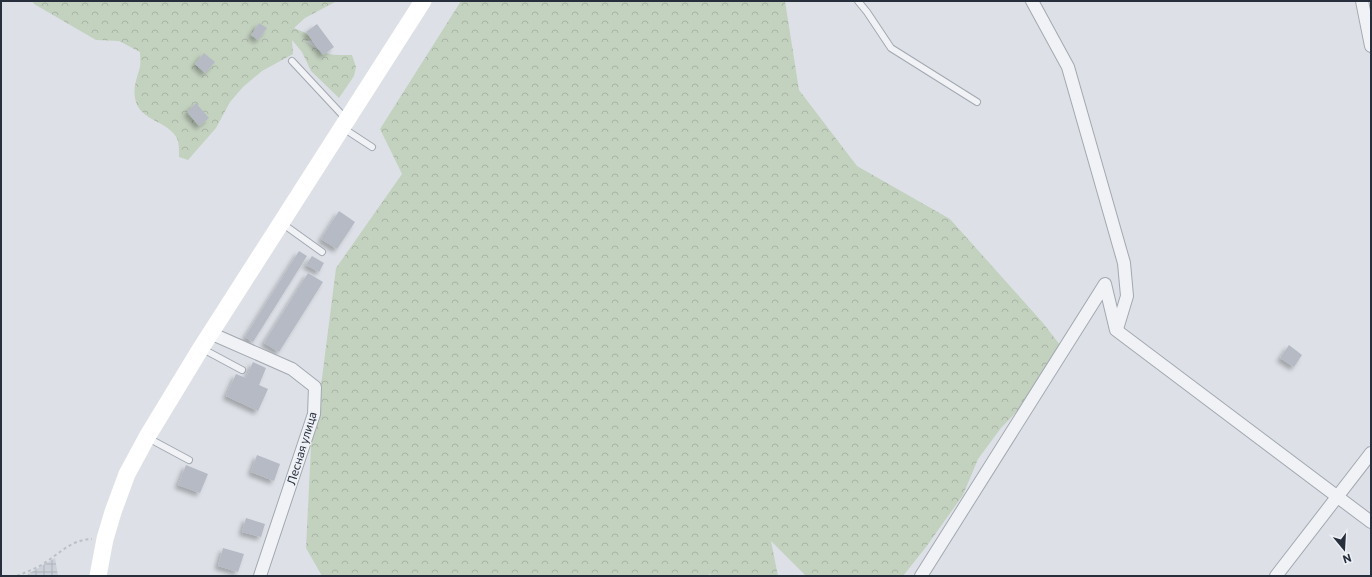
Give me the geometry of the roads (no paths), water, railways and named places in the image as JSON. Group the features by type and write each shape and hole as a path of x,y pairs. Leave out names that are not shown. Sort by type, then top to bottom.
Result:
{"street":[{"path":"98,575 105,539 113,512 127,474 146,437 210,333 423,1"},
{"path":"1032,1 1068,67 1124,263 1127,296 1116,330"},
{"path":"1362,1 1371,46"},
{"path":"922,576 1105,284 1116,330 1371,522"},
{"name":"Лесная улица","path":"210,333 292,369 316,387 314,414 260,576"},
{"path":"1276,576 1371,453"}],"lane":[{"path":"858,1 892,48 977,102"},
{"path":"292,61 344,124 372,147"},
{"path":"281,223 322,252"},
{"path":"201,348 242,370"},
{"path":"146,437 189,460"}]}
